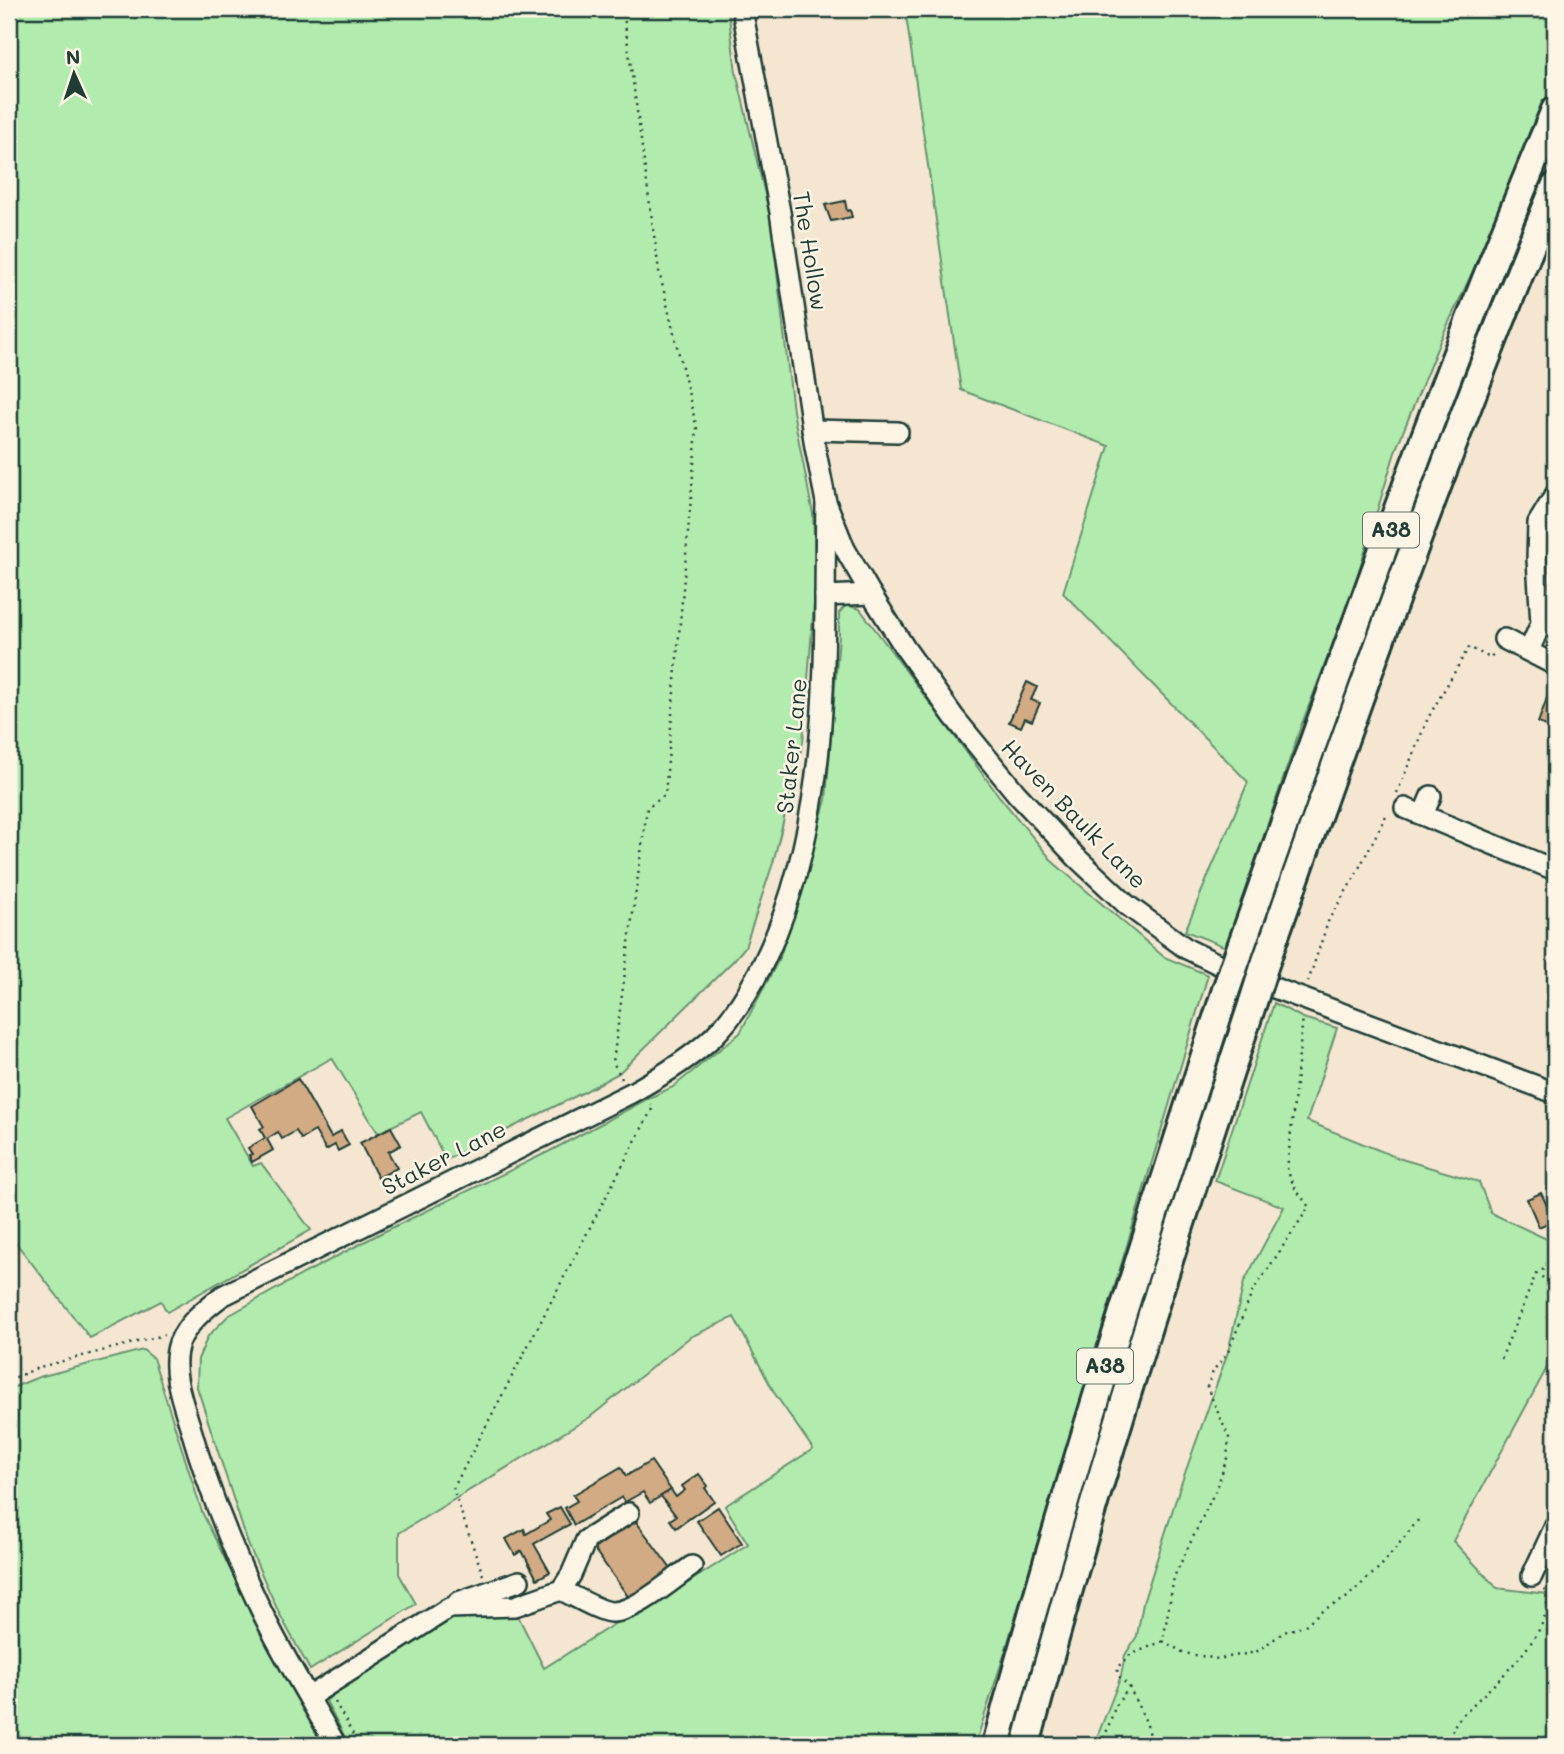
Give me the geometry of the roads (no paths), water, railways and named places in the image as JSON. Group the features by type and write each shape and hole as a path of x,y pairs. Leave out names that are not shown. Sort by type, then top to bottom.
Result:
{"highway":[{"name":"A38","path":"996,1745 1070,1480 1226,990 1384,547 1511,215 1555,110"},
{"name":"A38","path":"1026,1745 1113,1436 1264,967 1412,555 1514,285 1555,187"}],"street":[{"name":"The Hollow","path":"742,9 780,212 812,430 826,502"},
{"path":"812,430 898,432"},
{"path":"1522,654 1541,623 1548,605 1537,571 1538,523 1555,495"},
{"name":"Haven Baulk Lane","path":"826,502 845,548 871,594 905,648 984,756 1103,883 1148,922 1187,949 1245,977 1555,1093"},
{"name":"Staker Lane","path":"309,1697 262,1611 216,1507 181,1395 176,1364 179,1343 205,1309 222,1296 636,1090 675,1068 714,1035 738,1005 762,968 786,908 804,852 816,786 824,704 826,502"},
{"path":"825,596 871,594"},
{"path":"1504,639 1522,654 1555,665"},
{"path":"1431,796 1414,811 1555,870"},
{"path":"449,1608 516,1606 561,1590 571,1575 586,1540 629,1513"},
{"path":"1532,1576 1555,1527"},
{"path":"561,1590 609,1612 621,1611 638,1603 692,1566"},
{"path":"336,1745 309,1697 460,1601 519,1581"}]}
